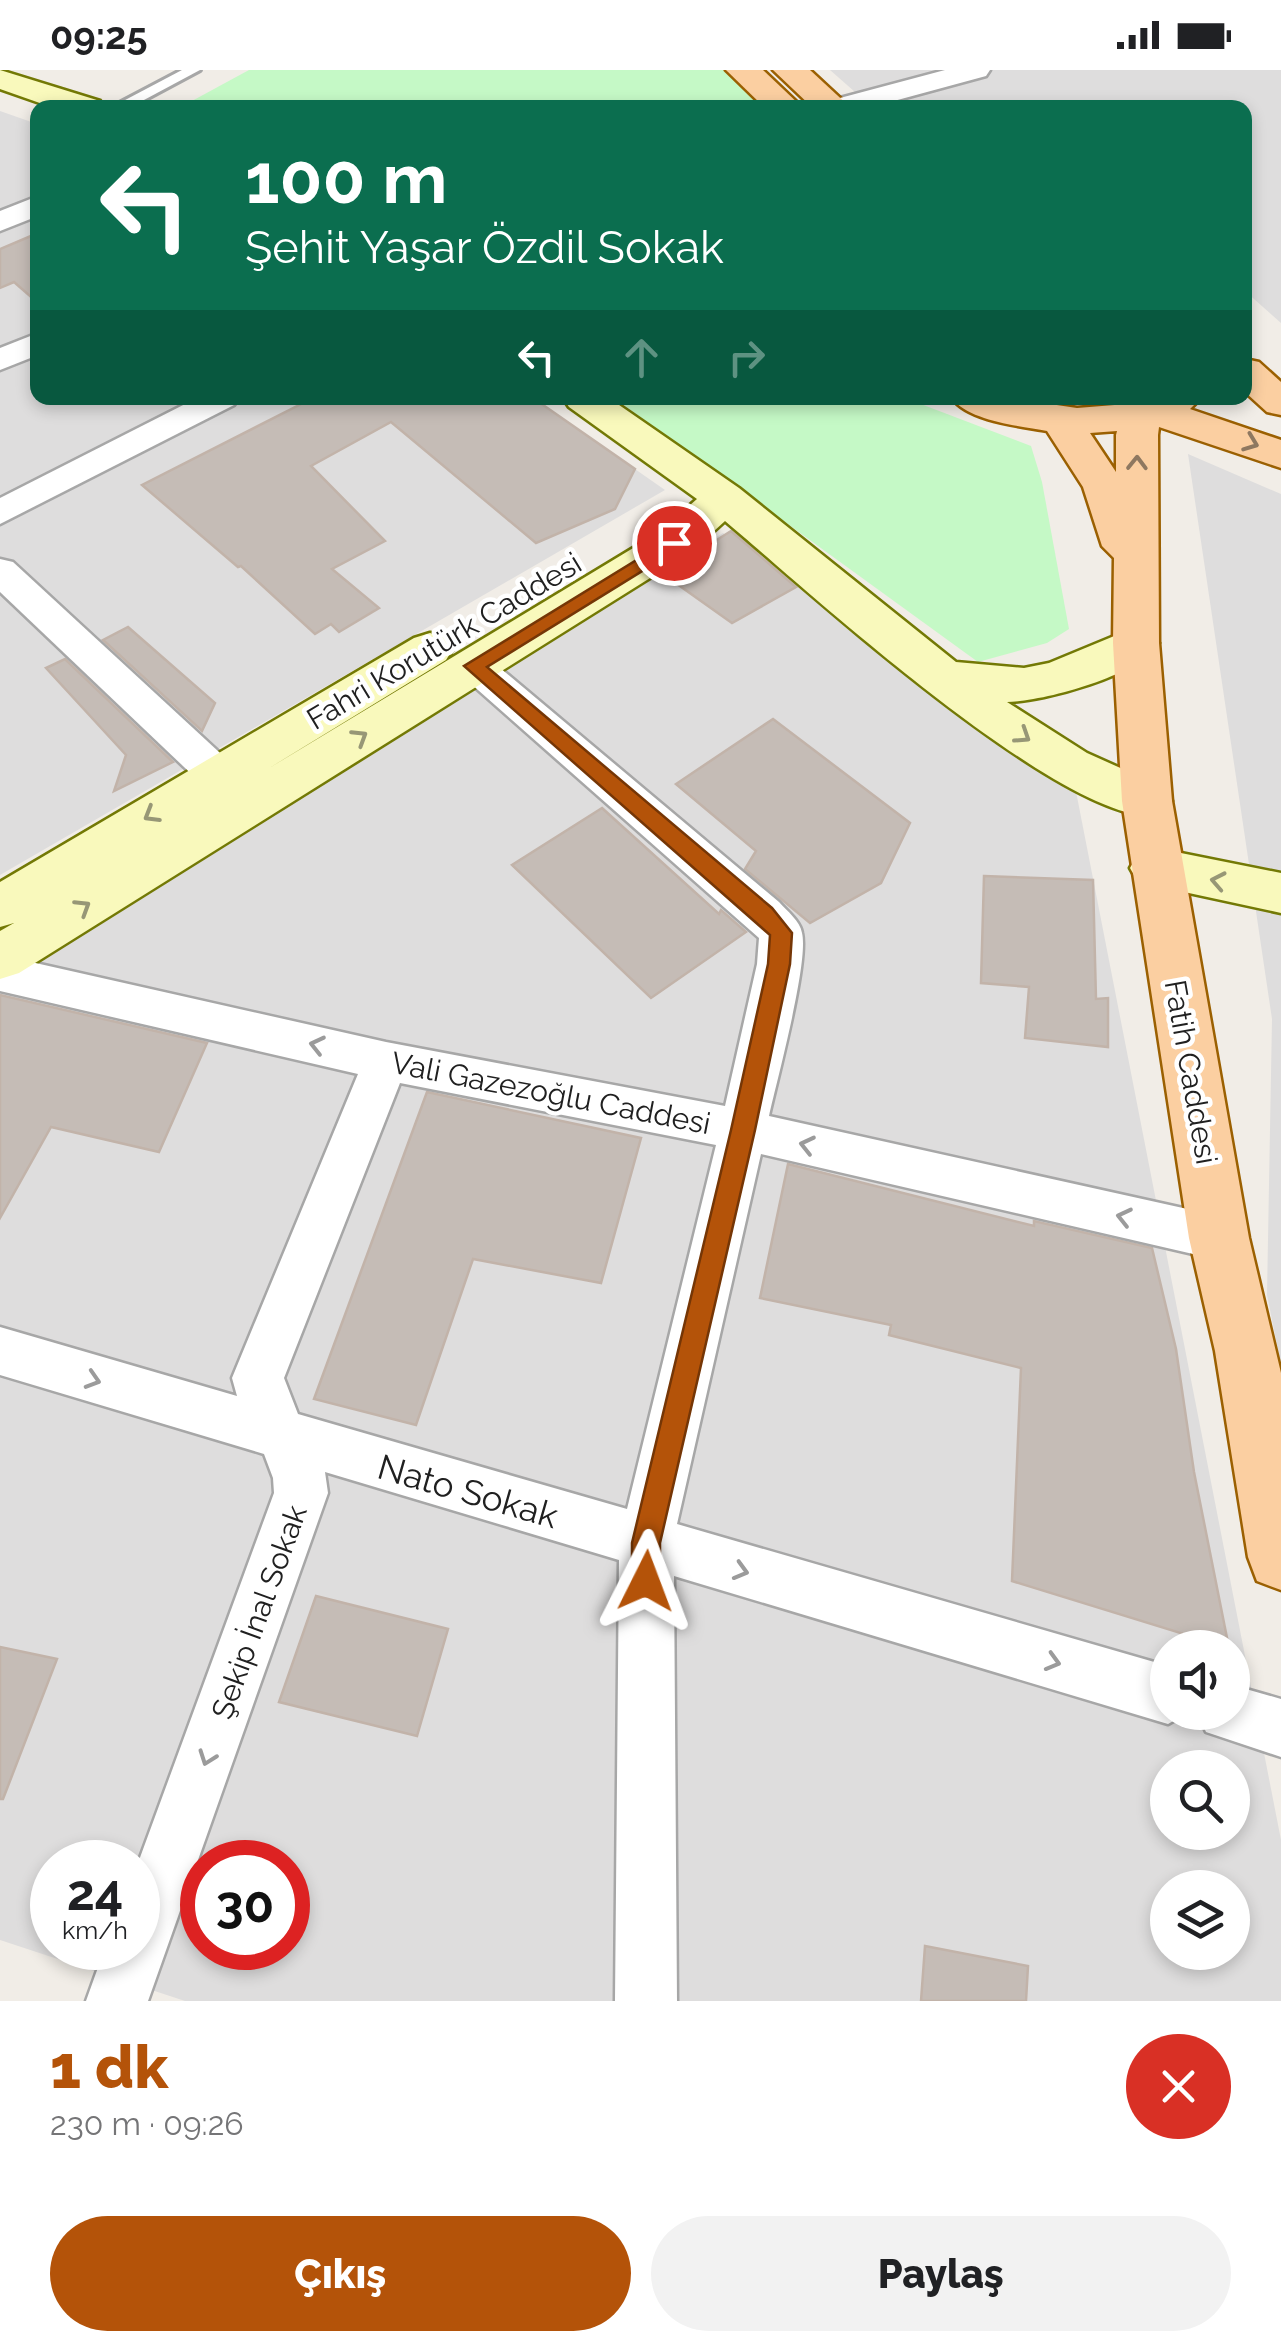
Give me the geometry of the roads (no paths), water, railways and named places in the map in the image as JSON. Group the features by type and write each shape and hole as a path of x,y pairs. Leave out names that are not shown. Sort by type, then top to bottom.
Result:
{"main road":[{"path":"744,70 777,100"},
{"path":"790,70 825,100"},
{"path":"1252,376 1281,403"},
{"path":"991,405 1062,422 1106,422 1158,408 1281,455"},
{"name":"Fatih Caddesi","path":"1158,408 1136,582 1146,801 1219,1238 1246,1351 1281,1558"},
{"name":"Fatih Caddesi","path":"1062,422 1104,487 1136,582"}],"street":[{"path":"864,100 976,70"},
{"path":"0,78 65,100"},
{"path":"0,222 30,209"},
{"path":"0,360 30,347"},
{"path":"0,513 208,405"},
{"path":"593,405 724,498 993,718 1070,766 1146,801"},
{"name":"Fahri Korutürk Caddesi","path":"0,958 674,543 724,498"},
{"name":"Fahri Korutürk Caddesi","path":"0,907 646,522 690,504 724,498"},
{"path":"0,570 218,775"},
{"path":"946,676 985,687 1030,686 1066,676 1136,644"},
{"path":"474,666 764,914 781,933 779,964 743,1130 646,1543 646,2001"},
{"path":"1156,868 1281,893"},
{"name":"Vali Gazezoğlu Caddesi","path":"0,973 386,1061 743,1130 1219,1238"},
{"name":"Şekip İnal Sokak","path":"160,1883 302,1493 302,1481 283,1436 265,1409 258,1378 386,1061"},
{"name":"Nato Sokak","path":"0,1352 1150,1690"},
{"path":"1250,1719 1281,1728"},
{"name":"Şekip İnal Sokak","path":"116,2001 128,1970"}],"lane":[{"path":"133,100 194,70"}]}
